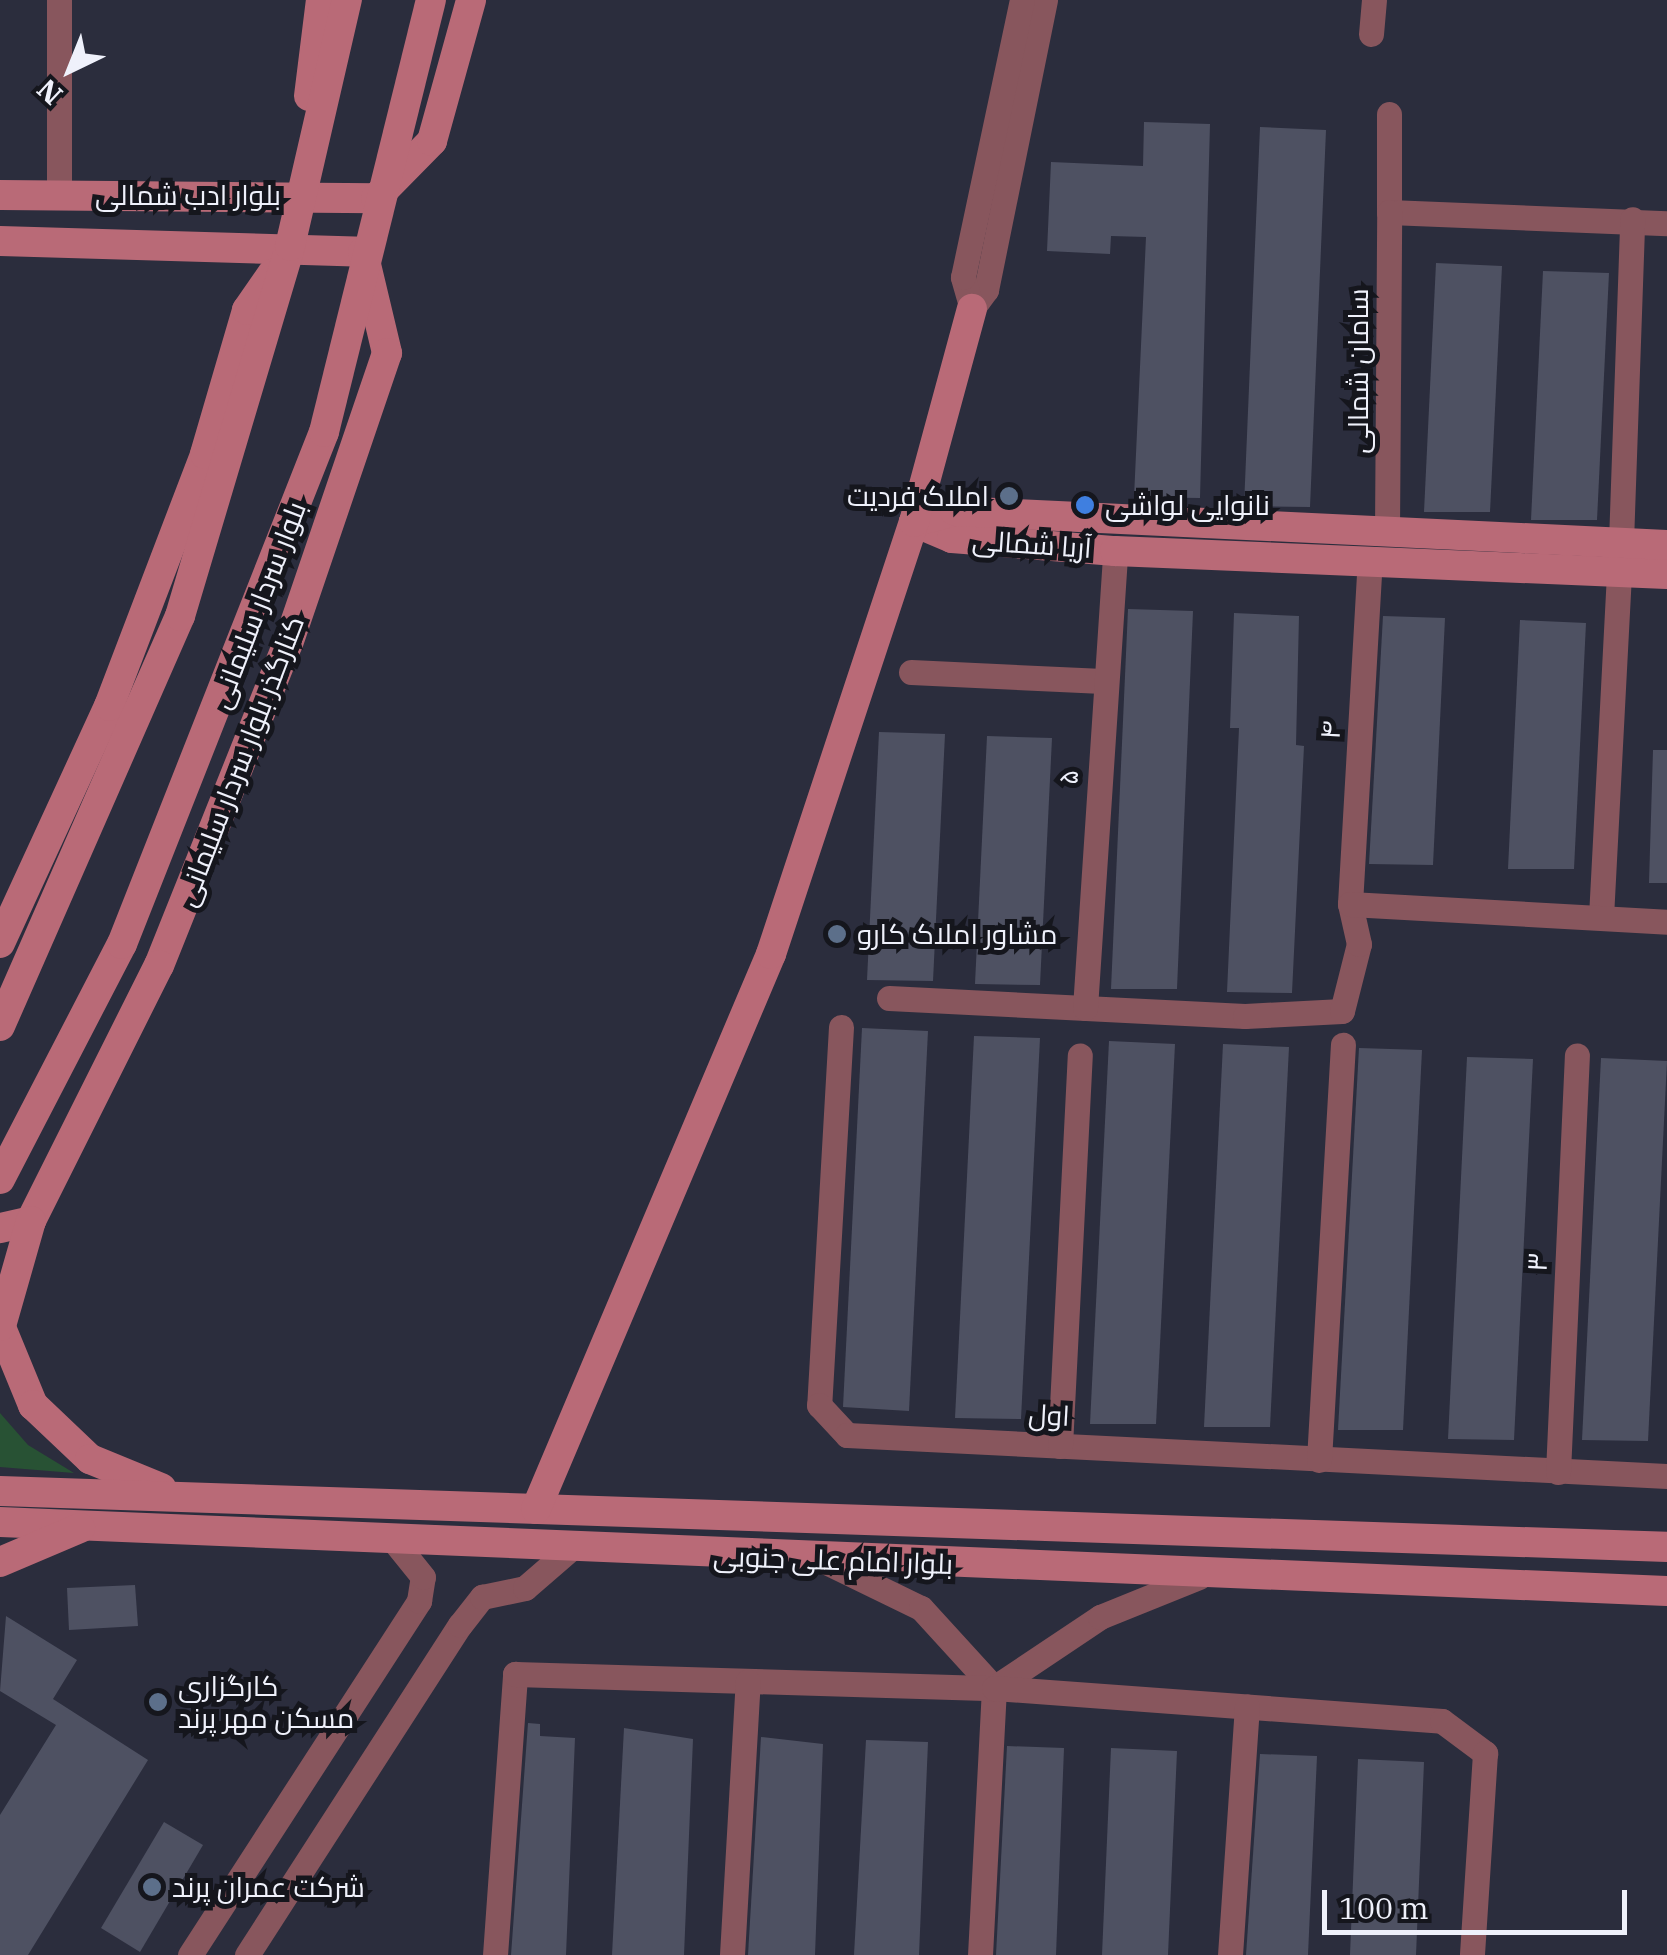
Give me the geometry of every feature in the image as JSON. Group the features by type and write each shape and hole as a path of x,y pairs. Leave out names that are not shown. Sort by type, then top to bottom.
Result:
{"street":[{"path":"59,0 59,196"},
{"path":"304,194 321,0"},
{"path":"0,1026 180,616 290,246 347,0"},
{"name":"بلوار سردار سلیمانی","path":"0,1179 122,944 250,628 324,432 376,198 431,0"},
{"path":"376,198 432,142 472,0"},
{"path":"972,309 963,277 1022,0"},
{"path":"536,1509 772,954 914,522 972,309 986,290 1045,0"},
{"path":"1371,34 1374,0"},
{"name":"سامان شمالی","path":"1387,530 1389,114"},
{"name":"بلوار ادب شمالی","path":"0,195 304,194 376,198"},
{"path":"210,242 229,218 214,195"},
{"path":"1389,212 1667,223"},
{"path":"1602,917 1632,219"},
{"name":"بلوار ادب شمالی","path":"0,241 210,242 363,252"},
{"path":"0,944 148,602 247,310 290,246"},
{"name":"کنارگذر بلوار سردار سلیمانی","path":"0,1325 31,1221 160,965 288,643 386,353 363,252"},
{"name":"آریا شمالی","path":"914,522 954,511 1387,530 1620,557 1667,574"},
{"name":"آریا شمالی","path":"914,522 952,538 1116,551 1370,560 1620,557 1667,545"},
{"name":"۵","path":"1085,1008 1103,681 1116,551"},
{"name":"۴","path":"1085,1008 1342,1011 1359,944 1350,904 1370,560"},
{"path":"148,602 180,616"},
{"path":"250,628 288,643"},
{"path":"911,672 1103,681"},
{"path":"1350,904 1667,922"},
{"path":"16,908 48,920"},
{"path":"122,944 160,965"},
{"path":"890,998 1085,1008"},
{"name":"اول","path":"840,1027 819,1405 847,1435 1667,1476"},
{"path":"1319,1460 1343,1045"},
{"name":"۳","path":"1558,1472 1577,1055"},
{"path":"1060,1446 1080,1056"},
{"path":"0,1228 31,1221"},
{"path":"0,1325 32,1406 90,1459 182,1496"},
{"name":"بلوار امام علی جنوبی","path":"0,1491 1667,1547"},
{"path":"799,1519 806,1557 921,1608 994,1688 980,1955"},
{"name":"بلوار امام علی جنوبی","path":"0,1522 1199,1577 1667,1591"},
{"path":"0,1562 86,1525"},
{"path":"190,1955 419,1601 423,1577 394,1541"},
{"path":"248,1955 482,1597 525,1588 570,1550"},
{"path":"994,1688 1100,1617 1199,1577"},
{"path":"495,1955 515,1674 994,1688 1442,1721 1485,1753 1472,1955"},
{"path":"732,1955 748,1681"},
{"path":"1230,1955 1248,1707"}],"green space":[{"path":"0,1413 28,1445 74,1473 0,1467"}],"building":[{"path":"1144,122 1210,124 1200,498 1134,497 1146,237 1111,236 1110,254 1047,251 1051,162 1143,166"},
{"path":"1260,127 1326,130 1310,507 1244,506"},
{"path":"1436,263 1502,266 1490,512 1424,512"},
{"path":"1543,271 1609,273 1597,520 1531,520"},
{"path":"1128,609 1193,611 1177,989 1111,989"},
{"path":"1234,613 1299,616 1296,745 1304,746 1292,993 1227,992 1239,728 1230,728"},
{"path":"1383,616 1445,618 1433,865 1369,864"},
{"path":"1520,620 1586,623 1574,869 1508,869"},
{"path":"879,732 945,734 933,981 867,980"},
{"path":"987,736 1052,738 1040,985 975,984"},
{"path":"1653,750 1667,750 1667,883 1649,883"},
{"path":"862,1028 928,1031 909,1411 843,1407"},
{"path":"974,1036 1040,1038 1021,1419 955,1418"},
{"path":"1109,1041 1175,1044 1156,1424 1090,1424"},
{"path":"1223,1044 1289,1047 1270,1427 1204,1427"},
{"path":"1359,1048 1422,1050 1403,1430 1338,1430"},
{"path":"1467,1057 1533,1059 1514,1440 1448,1439"},
{"path":"1601,1058 1667,1061 1648,1441 1582,1440"},
{"path":"135,1585 138,1626 69,1630 67,1588"},
{"path":"6,1616 77,1660 53,1699 148,1760 28,1955 0,1955 0,1815 56,1725 0,1691"},
{"path":"528,1723 540,1724 540,1736 575,1738 566,1955 511,1955"},
{"path":"624,1728 693,1739 684,1955 612,1955"},
{"path":"761,1737 823,1744 815,1955 748,1955"},
{"path":"866,1740 928,1742 919,1955 854,1955"},
{"path":"1007,1746 1064,1748 1056,1955 996,1955"},
{"path":"1111,1748 1177,1751 1168,1955 1102,1955"},
{"path":"1260,1754 1317,1756 1308,1955 1246,1955"},
{"path":"1358,1759 1424,1762 1416,1955 1350,1955"},
{"name":"شرکت عمران پرند","path":"164,1822 203,1845 140,1952 101,1928"}],"place":[{"name":"املاک فردیت","path":"1009,496"},
{"name":"نانوایی لواشی","path":"1085,505"},
{"name":"مشاور املاک کارو","path":"837,934"},
{"name":"کارگزاری مسکن مهر پرند","path":"158,1702"},
{"name":"شرکت عمران پرند","path":"152,1887"}]}
